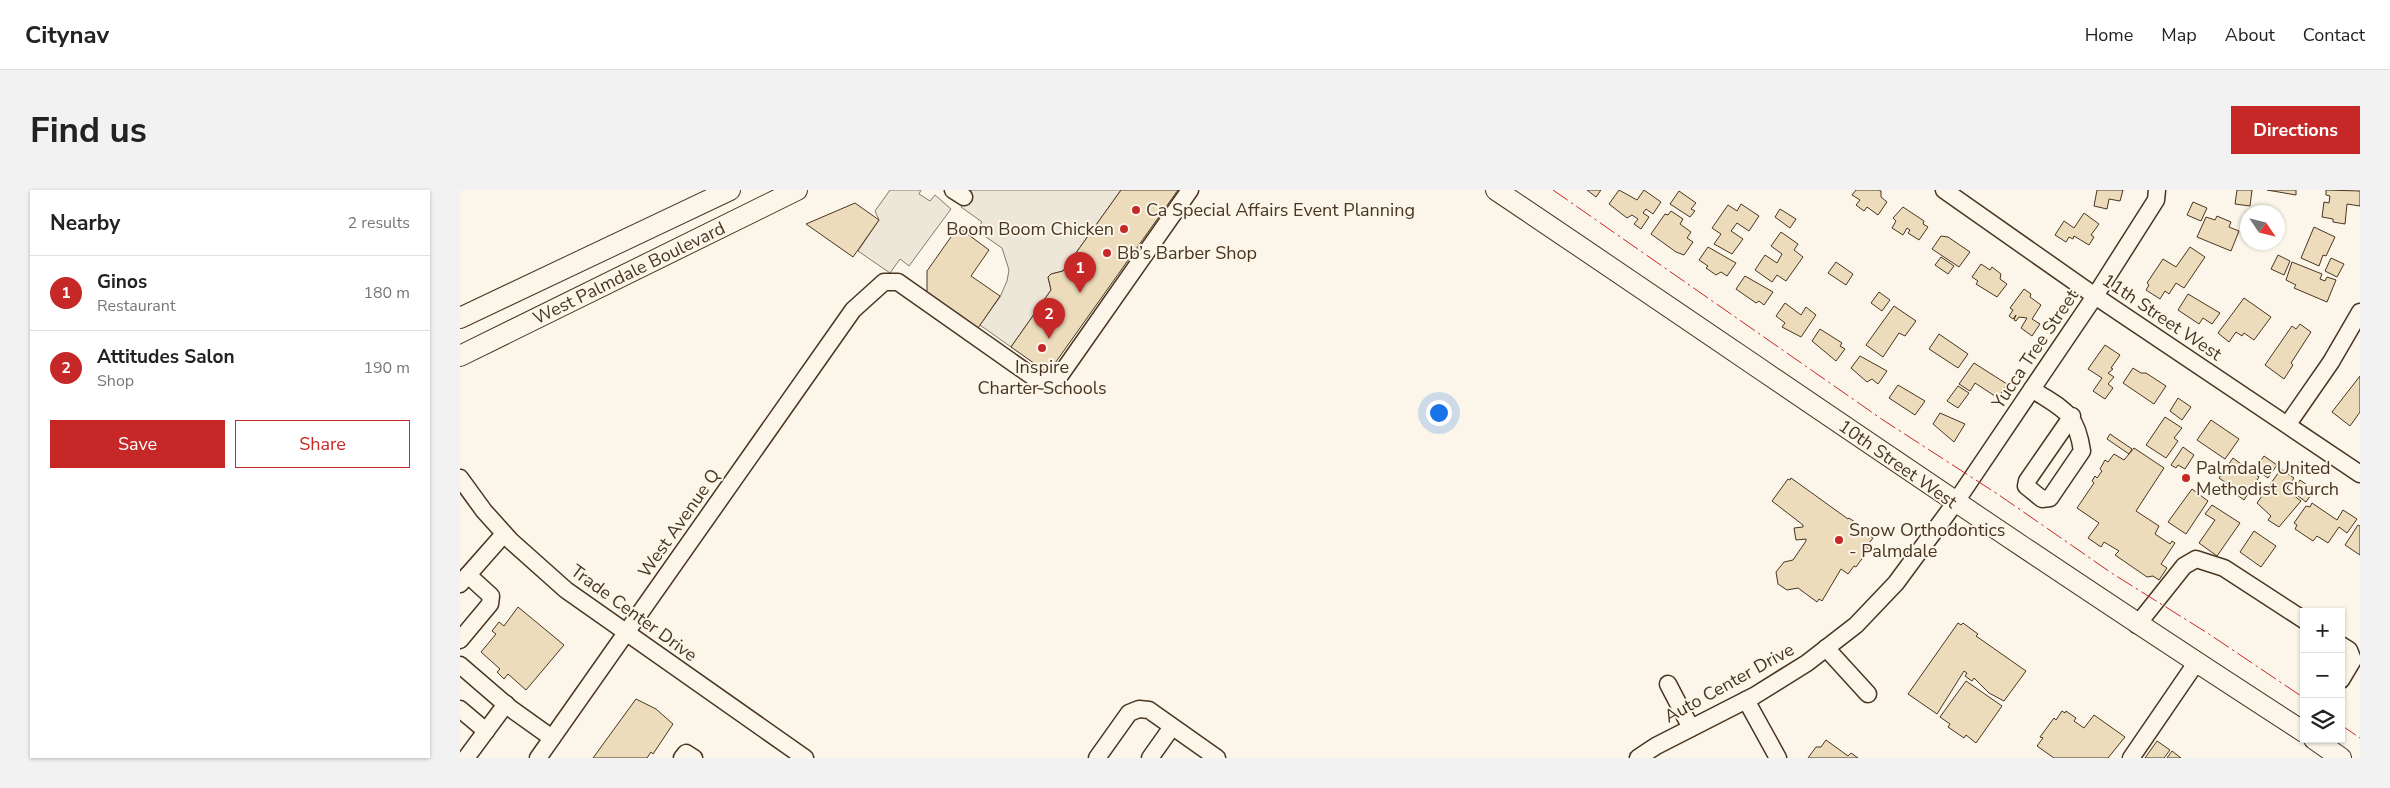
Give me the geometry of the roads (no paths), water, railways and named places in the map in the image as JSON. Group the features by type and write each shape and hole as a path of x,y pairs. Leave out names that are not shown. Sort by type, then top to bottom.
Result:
{"main road":[{"name":"West Palmdale Boulevard","path":"460,318 730,190"},
{"name":"West Palmdale Boulevard","path":"460,356 797,190"},
{"name":"10th Street West","path":"1496,190 1955,503 2137,625 2300,729"},
{"path":"2320,743 2342,758"}],"street":[{"path":"953,190 964,197 960,190"},
{"name":"West Avenue Q","path":"538,758 852,310 884,282 898,282 1036,378 1043,381 1055,379 1190,190"},
{"name":"11th Street West","path":"1944,190 2095,296 2360,474"},
{"name":"Yucca Tree Street","path":"1955,503 2095,296 2156,200 2157,190"},
{"path":"2288,424 2331,362 2360,312"},
{"path":"2032,389 2072,416 2079,432 2082,451 2050,498 2042,499 2029,490 2026,486 2027,480 2072,416"},
{"name":"Trade Center Drive","path":"460,478 504,534 566,590 794,755"},
{"name":"Auto Center Drive","path":"1638,758 1746,700 1807,663 1856,626 1896,583 1955,503"},
{"path":"460,640 490,604 491,596 464,580 504,534"},
{"path":"2137,625 2184,566 2196,559 2224,568 2300,617"},
{"path":"2345,647 2350,650 2353,660 2345,673"},
{"path":"1826,648 1868,694"},
{"path":"2131,758 2196,663"},
{"path":"460,665 506,704 552,738"},
{"path":"1668,684 1691,728"},
{"path":"1746,700 1778,758"},
{"path":"466,758 506,704"},
{"path":"1097,758 1129,713 1139,709 1149,710 1217,758"},
{"path":"460,710 486,731"},
{"path":"1150,758 1172,726"},
{"path":"682,758 686,753 694,758"}],"place":[{"name":"Ca Special Affairs Event Planning","path":"1136,210"},
{"name":"Boom Boom Chicken","path":"1124,229"},
{"name":"Bb’s Barber Shop","path":"1107,253"},
{"name":"Ginos","path":"1080,293"},
{"name":"Attitudes Salon","path":"1049,339"},
{"name":"Inspire Charter Schools","path":"1042,348"},
{"name":"Palmdale United Methodist Church","path":"2186,478"},
{"name":"Snow Orthodontics - Palmdale","path":"1839,540"}]}
